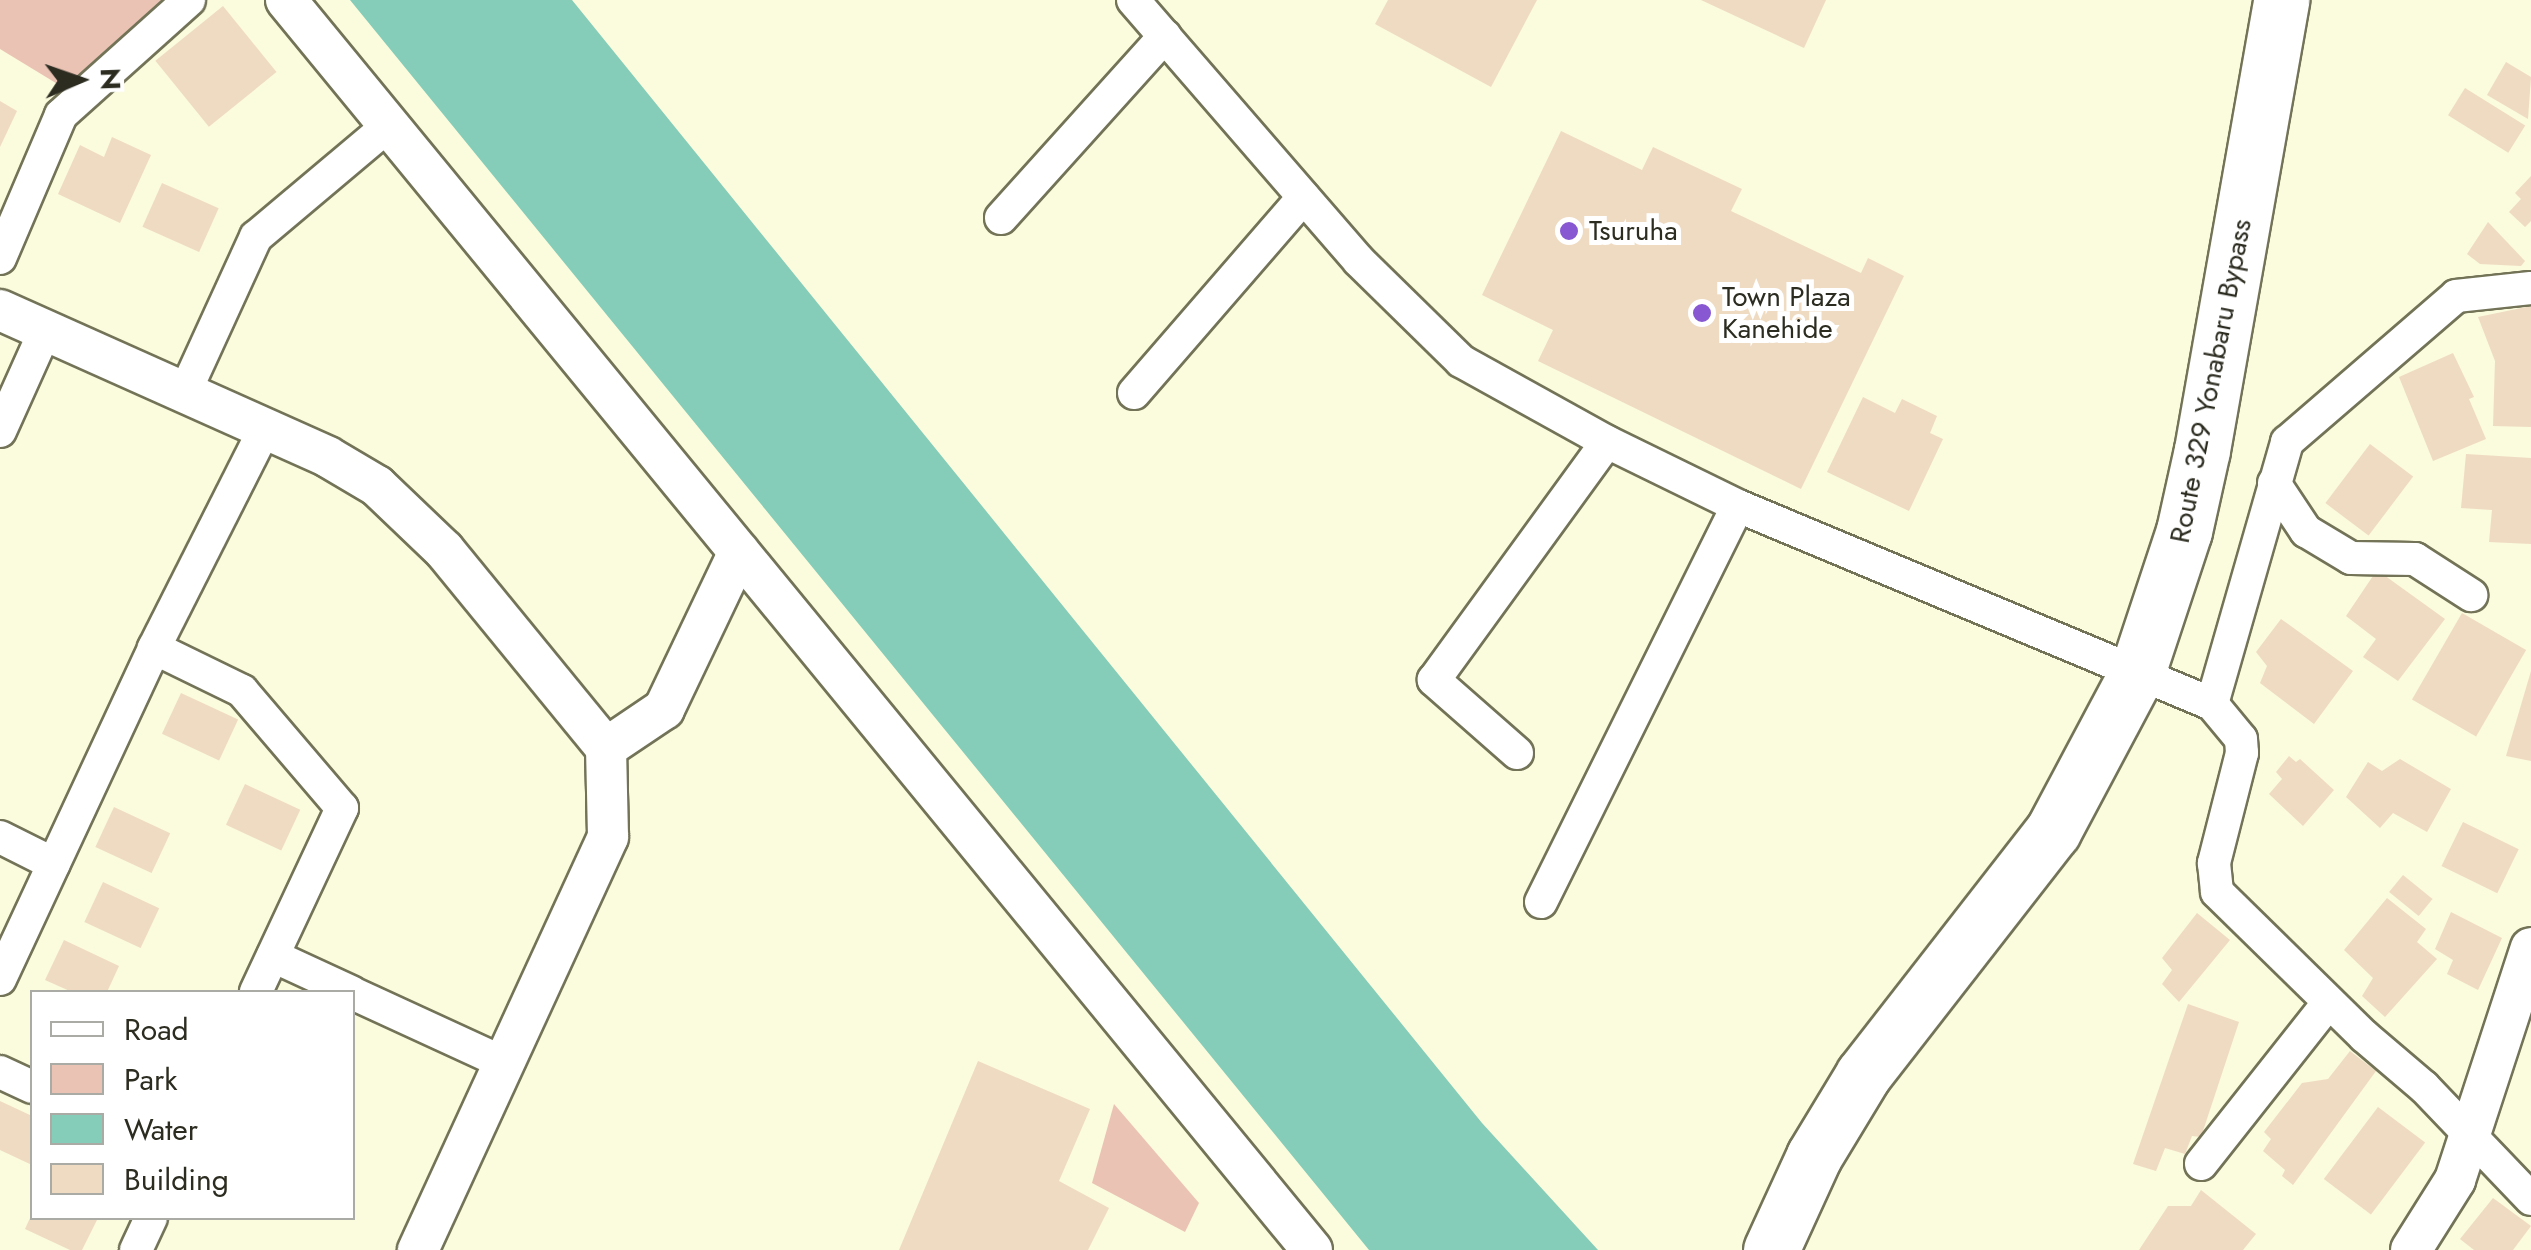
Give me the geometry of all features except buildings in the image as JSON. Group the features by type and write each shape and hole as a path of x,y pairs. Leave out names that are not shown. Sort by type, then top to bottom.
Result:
{"highway":[{"name":"Route 329 Yonabaru Bypass","path":"1771,1250 1814,1156 1863,1075 2053,830 2136,673 2184,531 2202,450 2281,0"}],"street":[{"path":"0,258 61,115 190,0"},
{"path":"286,0 1312,1250"},
{"path":"1132,0 1359,261 1462,361 1608,442 1738,506 2212,704 2241,739 2242,753 2214,862 2217,892 2471,1134 2531,1199"},
{"path":"1001,218 1165,36"},
{"path":"184,394 256,238 389,125"},
{"path":"1134,393 1304,196"},
{"path":"2212,704 2286,442 2456,296 2531,288"},
{"path":"0,310 328,457 377,486 416,518 606,748 608,837 418,1250"},
{"path":"0,431 45,331"},
{"path":"0,979 154,648 264,430"},
{"path":"1517,753 1434,680 1608,442"},
{"path":"2274,482 2306,531 2351,558 2415,559 2471,596"},
{"path":"1541,902 1738,506"},
{"path":"606,748 664,708 739,552"},
{"path":"154,648 242,691 342,808 257,990"},
{"path":"0,837 54,864"},
{"path":"2410,1250 2455,1180 2531,948"},
{"path":"273,956 346,990"},
{"path":"355,994 504,1063"},
{"path":"2201,1164 2330,1002"},
{"path":"0,1072 30,1086"},
{"path":"136,1250 150,1220"}],"green space":[{"path":"0,0 176,0 69,91 0,49"},
{"path":"1114,1104 1199,1203 1185,1232 1092,1183"}],"water":[{"path":"350,0 572,0 1482,1123 1598,1250 1369,1250"}],"place":[{"name":"Tsuruha","path":"1569,231"},
{"name":"Town Plaza Kanehide","path":"1702,313"}]}
